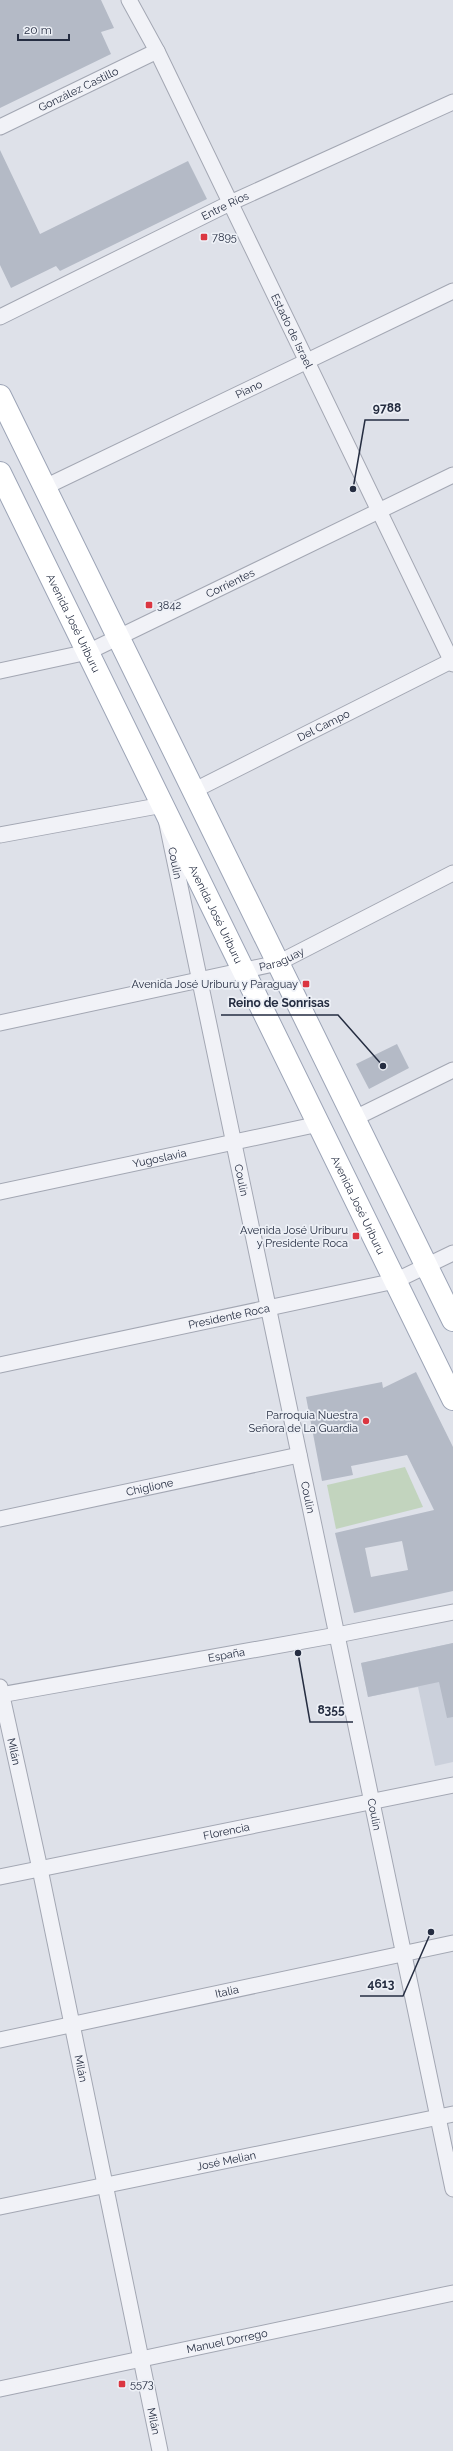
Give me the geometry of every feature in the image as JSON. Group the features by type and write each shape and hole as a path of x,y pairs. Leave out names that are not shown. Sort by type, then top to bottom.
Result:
{"main road":[{"path":"0,396 453,1320"},
{"name":"Avenida José Uriburu","path":"0,473 6,499 88,652 453,1399"}],"street":[{"name":"Estado de Israel","path":"129,0 157,51 306,363 453,662"},
{"name":"González Castillo","path":"0,127 157,51"},
{"name":"Entre Ríos","path":"0,317 230,203 453,102"},
{"name":"Piano","path":"45,487 306,363 453,291"},
{"name":"Corrientes","path":"0,671 88,652 453,475"},
{"name":"Del Campo","path":"193,790 453,662"},
{"path":"0,836 163,805"},
{"name":"Coulin","path":"163,805 453,2189"},
{"name":"Paraguay","path":"0,1023 278,963 453,874"},
{"path":"355,1118 453,1070"},
{"name":"Yugoslavia","path":"0,1192 318,1124"},
{"name":"Presidente Roca","path":"0,1365 396,1281 453,1253"},
{"name":"Chiglione","path":"0,1520 299,1455"},
{"name":"España","path":"0,1692 337,1635 453,1612"},
{"name":"Milán","path":"0,1692 40,1868 71,2025 160,2451"},
{"name":"Florencia","path":"0,1877 453,1785"},
{"name":"Italia","path":"0,2040 453,1943"},
{"name":"José Melian","path":"0,2206 453,2114"},
{"name":"Manuel Dorrego","path":"0,2389 453,2293"}],"shaded area":[{"path":"453,1643 453,1762 435,1766 418,1687 368,1697 361,1663"}],"green space":[{"path":"405,1467 423,1507 336,1529 327,1485"}],"building":[{"path":"0,0 101,0 114,28 101,32 111,54 0,108"},
{"path":"0,150 40,234 188,161 207,199 60,271 56,266 11,288 0,265"},
{"path":"397,1044 409,1068 369,1089 356,1064"},
{"path":"416,1372 453,1447 453,1591 354,1613 335,1533 434,1510 407,1455 351,1466 353,1475 322,1481 306,1397 382,1382 383,1388","holes":["402,1541 408,1570 371,1577 365,1548"]},
{"path":"453,1643 453,1717 447,1718 439,1682 368,1697 361,1663"}],"place":[{"name":"7895","path":"204,237"},
{"name":"9788","path":"353,489"},
{"name":"3842","path":"149,605"},
{"name":"Avenida José Uriburu y Paraguay","path":"306,984"},
{"name":"Reino de Sonrisas","path":"383,1066"},
{"name":"Avenida José Uriburu y Presidente Roca","path":"356,1236"},
{"name":"Parroquia Nuestra Señora de La Guardia","path":"366,1421"},
{"name":"8355","path":"298,1653"},
{"name":"4613","path":"431,1932"},
{"name":"5573","path":"122,2384"}]}
